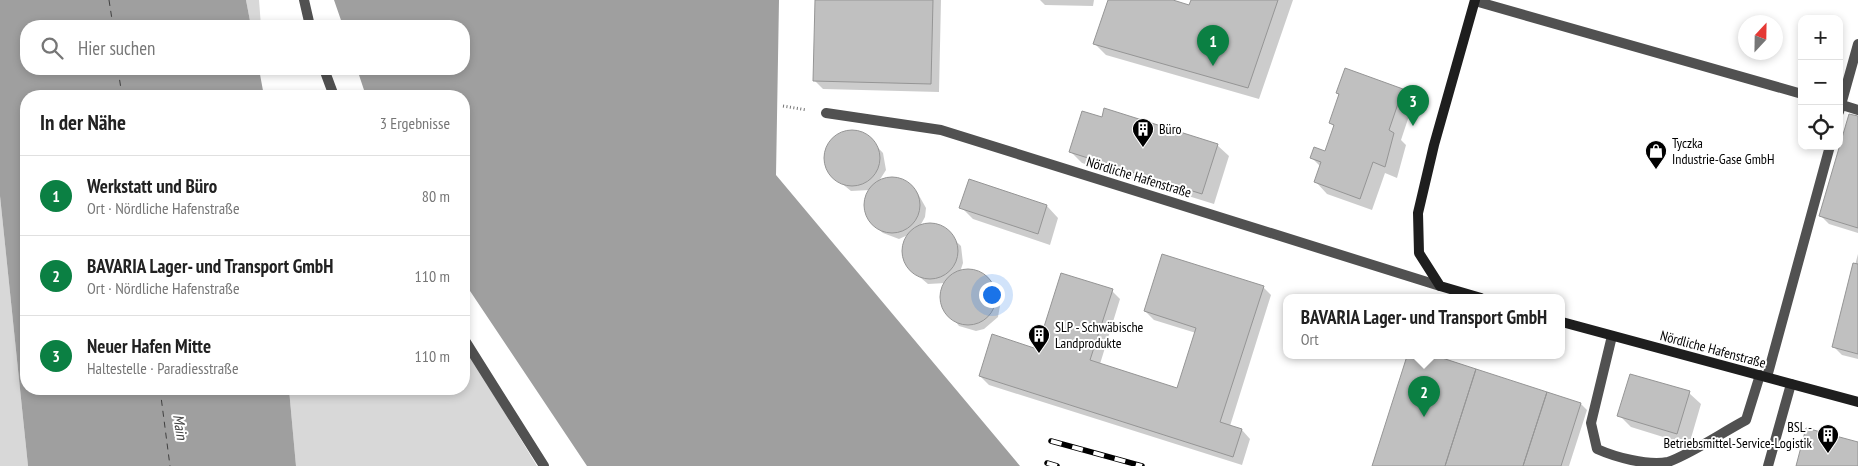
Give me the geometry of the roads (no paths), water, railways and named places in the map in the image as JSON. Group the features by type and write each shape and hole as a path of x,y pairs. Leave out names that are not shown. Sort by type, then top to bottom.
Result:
{"street":[{"path":"304,0 309,20"},
{"path":"1440,286 1419,253 1418,213 1434,145 1475,0 1798,93"},
{"path":"1841,105 1858,44"},
{"path":"326,75 332,90"},
{"path":"1843,108 1858,110"},
{"name":"Nördliche Hafenstraße","path":"826,113 941,130 1467,294"},
{"path":"1612,336 1591,422 1597,449 1630,461 1666,463 1746,420 1764,376 1829,150"},
{"name":"Nördliche Hafenstraße","path":"1565,323 1858,402"},
{"path":"470,349 544,466"},
{"path":"1768,466 1791,384"}],"water":[{"path":"0,0 246,0 250,20 20,20 20,75 260,75 263,90 20,90 20,389 0,196"},
{"path":"334,0 779,0 776,175 1020,466 587,466 470,291 470,90 364,90 359,75 470,75 470,20 341,20"},
{"name":"Main","path":"21,395 290,395 296,466 28,466"}],"railway":[{"path":"1051,441 1142,466"},
{"path":"1047,463 1057,466"}],"place":[{"name":"Werkstatt und Büro","path":"1213,66"},
{"name":"Neuer Hafen Mitte","path":"1413,126"},
{"name":"Büro","path":"1143,148"},
{"name":"Tyczka Industrie-Gase GmbH","path":"1656,170"},
{"name":"SLP - Schwäbische Landprodukte","path":"1039,354"},
{"name":"BAVARIA Lager- und Transport GmbH","path":"1424,417"},
{"name":"BSL - Betriebsmittel-Service-Logistik","path":"1828,454"}]}
